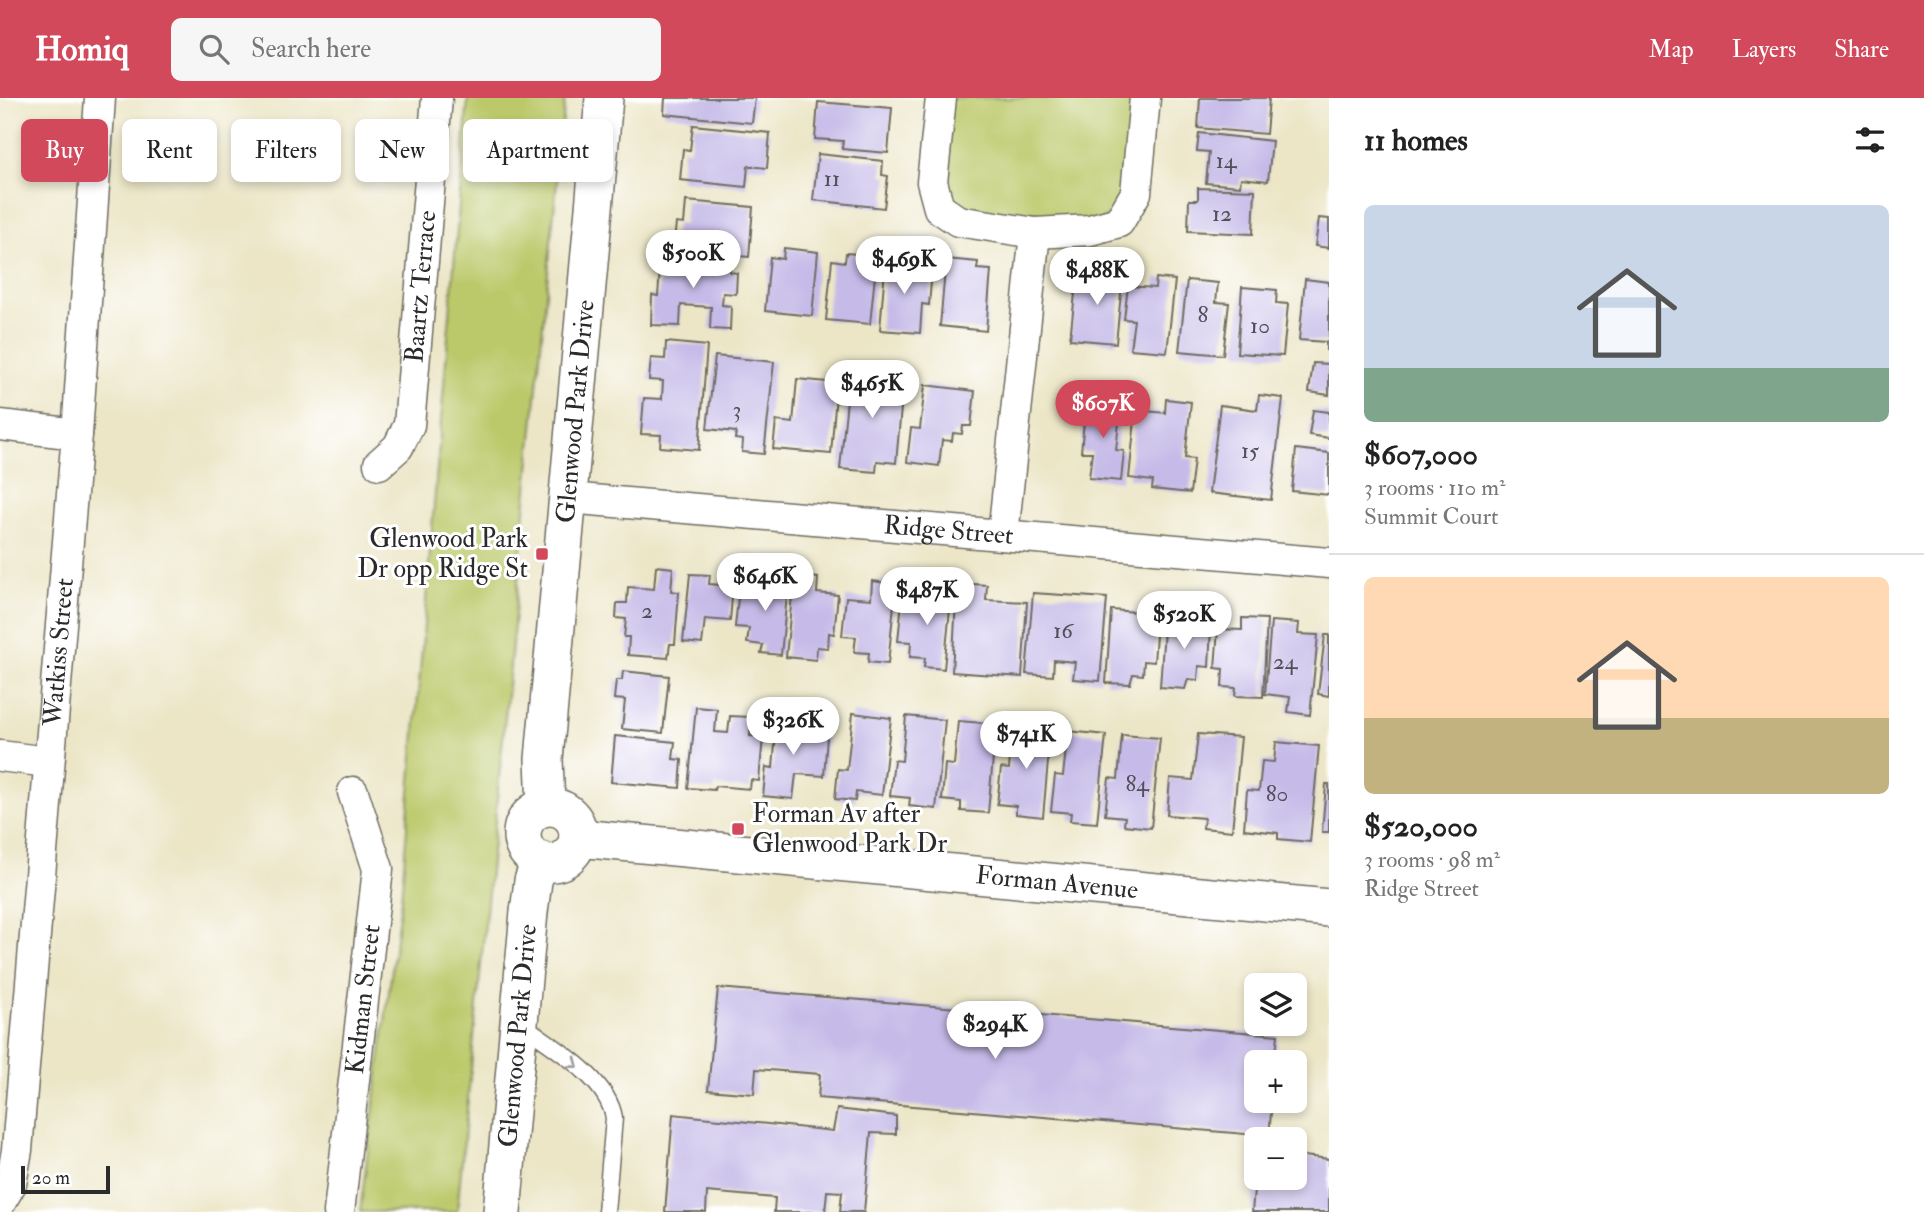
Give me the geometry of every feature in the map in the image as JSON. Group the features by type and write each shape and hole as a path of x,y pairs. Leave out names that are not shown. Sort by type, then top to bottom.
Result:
{"street":[{"name":"Watkiss Street","path":"0,1203 11,1184 18,1150 77,434 100,98"},
{"name":"Baartz Terrace","path":"379,464 398,447 409,425 437,98"},
{"name":"Glenwood Park Drive","path":"546,807 544,759 604,98"},
{"path":"941,98 932,182 939,208 958,221 1035,233 1090,230 1119,222 1136,193 1144,98"},
{"path":"1003,535 1035,233"},
{"path":"0,425 77,434"},
{"name":"Ridge Street","path":"568,498 1329,562"},
{"path":"0,756 48,762"},
{"name":"Kidman Street","path":"339,1212 378,869 353,792"},
{"path":"546,807 570,814 578,829 576,846 564,859 548,863 532,856 526,849 522,832 530,815 546,807"},
{"name":"Forman Avenue","path":"578,838 1329,908"},
{"name":"Glenwood Park Drive","path":"502,1212 533,881 540,860"}],"lane":[{"path":"520,1023 595,1080 612,1104 614,1118 606,1212"}],"green space":[{"path":"468,98 565,98 563,119 466,119"},
{"path":"941,98 1145,98 1136,193 1090,230 939,208"},
{"path":"463,158 463,182 557,182 457,1212 360,1212 401,900"}],"building":[{"path":"665,98 755,98 752,123 664,114"},
{"path":"1200,98 1269,98 1266,134 1198,128"},
{"path":"818,102 892,108 888,153 842,149 843,141 815,139"},
{"path":"693,125 770,133 767,168 748,166 746,187 680,180 683,149 690,150"},
{"path":"1199,133 1272,141 1268,181 1241,178 1240,186 1206,183 1209,152 1197,151"},
{"path":"818,154 883,161 882,175 888,176 884,208 813,200"},
{"path":"1198,188 1255,190 1253,234 1188,231 1189,200 1198,200"},
{"path":"686,201 753,207 749,257 673,250 676,223 684,224"},
{"path":"1319,218 1329,219 1329,248 1315,246"},
{"path":"784,248 818,252 812,316 765,311 770,257 783,259"},
{"path":"846,253 877,256 870,324 826,320 832,260 845,262"},
{"path":"661,256 731,260 730,272 737,273 736,294 723,293 722,305 731,306 730,330 710,329 711,307 681,305 680,326 651,325 652,295 658,296"},
{"path":"886,256 906,258 905,269 932,271 929,305 922,304 920,333 880,330"},
{"path":"946,259 978,262 977,269 991,270 986,331 940,326"},
{"path":"1091,269 1123,273 1116,343 1070,339 1077,276 1090,278"},
{"path":"1156,278 1175,280 1167,352 1130,349 1134,320 1124,319 1128,286 1155,288"},
{"path":"1305,279 1329,282 1329,351 1326,350 1326,342 1299,340"},
{"path":"1187,280 1218,283 1216,302 1229,303 1223,355 1179,351"},
{"path":"1242,287 1277,290 1276,303 1288,304 1283,356 1237,353"},
{"path":"666,342 707,346 699,450 660,447 661,435 641,434 644,398 662,399 663,381 649,380 651,358 665,359"},
{"path":"715,356 774,362 764,454 742,452 743,440 735,439 736,432 707,429"},
{"path":"1313,363 1329,364 1329,395 1309,392"},
{"path":"850,370 904,375 896,463 877,461 876,472 840,469"},
{"path":"797,379 837,383 831,454 773,449 776,421 793,423"},
{"path":"925,385 975,391 971,426 963,426 962,434 953,433 952,441 942,440 939,466 907,462 911,428 920,429"},
{"path":"1259,395 1283,398 1271,500 1209,493 1220,405 1257,410"},
{"path":"1166,399 1191,402 1185,458 1194,459 1190,493 1152,489 1153,481 1129,478 1136,410 1165,413"},
{"path":"1086,400 1121,404 1116,450 1124,451 1121,481 1089,478 1092,452 1081,452"},
{"path":"1313,410 1329,412 1329,438 1309,435"},
{"path":"1296,449 1329,453 1329,495 1292,491"},
{"path":"656,566 673,568 671,591 679,592 675,644 670,644 668,658 628,655 629,637 624,637 626,619 616,618 617,603 627,603 628,587 654,589"},
{"path":"765,572 789,575 781,655 761,653 763,645 747,643 749,628 735,627 739,588 764,590"},
{"path":"690,574 710,575 709,584 733,586 730,621 705,619 702,644 683,642"},
{"path":"794,575 818,578 817,593 838,595 834,634 829,633 828,648 817,647 816,660 786,657"},
{"path":"872,581 896,584 888,664 868,662 869,653 854,652 856,637 842,636 846,597 871,599"},
{"path":"957,583 987,585 986,600 1027,602 1022,677 952,672"},
{"path":"928,586 952,589 944,669 924,667 925,658 910,657 911,642 898,641 902,601 927,604"},
{"path":"1033,593 1107,598 1100,681 1073,679 1075,662 1054,660 1053,676 1026,674"},
{"path":"1111,610 1137,612 1137,620 1157,622 1154,662 1144,661 1143,675 1133,674 1130,684 1106,683"},
{"path":"1165,615 1192,616 1191,625 1211,626 1209,667 1199,666 1198,680 1188,679 1185,689 1160,687"},
{"path":"1242,618 1267,619 1263,697 1235,696 1236,688 1222,687 1223,669 1215,668 1218,629 1242,630"},
{"path":"1271,621 1299,623 1298,634 1318,635 1310,715 1288,712 1290,697 1265,694"},
{"path":"1325,635 1329,635 1329,696 1318,694"},
{"path":"623,671 669,676 663,733 622,729 625,700 614,699 616,680 622,680"},
{"path":"696,707 717,709 715,732 728,733 730,716 751,717 750,736 763,737 759,781 751,780 750,789 715,786 714,790 688,788"},
{"path":"778,710 800,712 798,735 827,737 824,776 796,774 793,799 763,796 766,767 773,768"},
{"path":"853,713 891,718 882,795 856,792 855,801 835,799 838,769 847,770"},
{"path":"906,716 945,720 936,809 909,806 910,798 890,796 894,760 902,761"},
{"path":"958,721 996,724 988,813 961,811 961,802 942,800 945,764 954,765"},
{"path":"1013,724 1051,728 1043,817 1016,814 1016,806 997,804 1001,768 1009,769"},
{"path":"1068,731 1106,735 1097,823 1070,821 1071,813 1051,811 1055,775 1063,776"},
{"path":"1198,734 1241,737 1232,831 1203,828 1204,818 1167,815 1170,778 1193,780"},
{"path":"1122,735 1160,738 1151,828 1124,825 1125,817 1105,815 1109,778 1118,779"},
{"path":"615,736 675,742 673,759 682,760 680,788 611,782"},
{"path":"1276,742 1319,746 1310,842 1278,839 1278,833 1244,829 1247,790 1259,791 1262,761 1274,762"},
{"path":"1326,784 1329,784 1329,832 1322,832"},
{"path":"718,988 1244,1032 1244,1036 1278,1036 1276,1050 1244,1050 1244,1113 1271,1113 1270,1127 1244,1127 1244,1134 818,1098 820,1074 756,1069 754,1094 708,1090"},
{"path":"837,1109 896,1116 896,1134 871,1133 864,1212 840,1212 842,1192 827,1191 825,1212 774,1212 775,1198 707,1192 706,1212 665,1212 673,1114 833,1131"},
{"path":"1307,1156 1329,1159 1329,1212 1252,1212 1254,1190 1307,1190"}],"place":[{"name":"Glenwood Park Dr opp Ridge St","path":"542,554"},
{"name":"Forman Av after Glenwood Park Dr","path":"738,829"}]}
